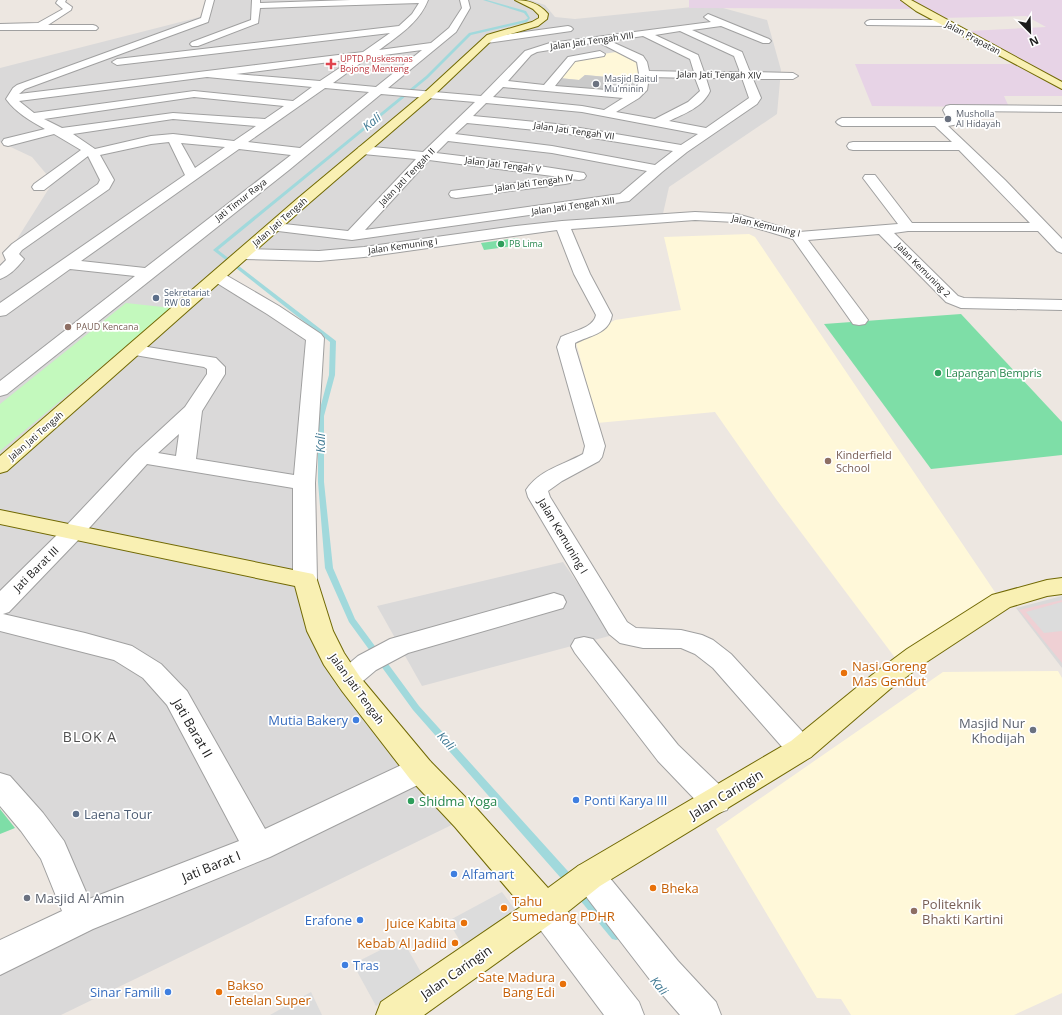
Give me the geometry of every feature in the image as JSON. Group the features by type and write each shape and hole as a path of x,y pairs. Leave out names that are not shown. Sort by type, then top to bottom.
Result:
{"street":[{"path":"40,26 67,10 68,7 60,3 62,0"},
{"path":"15,94 82,66 205,20 210,0"},
{"name":"Jati Timur Raya","path":"0,390 302,152 383,92 432,46 453,30 466,8 464,0"},
{"name":"Jalan Jati Tengah","path":"0,467 363,150 490,36 535,24 543,19 544,14 541,10 519,0"},
{"name":"Jalan Prapatan","path":"905,0 919,10 1062,86"},
{"path":"171,55 175,52 255,21 260,16 256,3 415,11"},
{"path":"82,66 254,45 415,11"},
{"path":"379,22 415,11"},
{"path":"0,311 364,54 379,45 415,11"},
{"path":"699,14 766,41"},
{"name":"Jalan Jati Tengah VIII","path":"464,119 500,84 528,53 534,50 721,23"},
{"path":"870,23 946,23"},
{"path":"0,27 40,26 45,28 92,28"},
{"path":"487,40 581,29 639,58 642,62 644,74 643,88 635,96 606,113"},
{"name":"Jalan Jati Tengah XIII","path":"275,227 352,236 624,198 657,169 683,149 753,102 755,98 755,93 736,53 683,29"},
{"path":"646,34 694,57 705,90 701,97 658,122"},
{"path":"254,45 255,41 269,35"},
{"path":"254,45 268,60"},
{"path":"15,94 379,45"},
{"path":"15,94 205,74 268,60 364,54 432,46"},
{"path":"547,88 572,59 624,50"},
{"path":"116,53 145,58"},
{"path":"205,74 383,92 571,108 658,122 708,132"},
{"name":"Jalan Jati Tengah XIV","path":"644,74 793,76"},
{"path":"500,84 635,96"},
{"path":"0,274 16,259 12,257 8,248 17,247 107,183 107,180 91,151 57,131 32,120 14,103 15,94"},
{"path":"32,120 194,94 294,104"},
{"path":"842,122 955,122 949,110 950,108 1062,109"},
{"path":"8,142 57,131 173,116 267,123"},
{"name":"Jalan Jati Tengah II","path":"352,236 426,156 464,119"},
{"name":"Jalan Jati Tengah VII","path":"464,119 556,128 683,149"},
{"path":"938,122 1000,183 1062,248"},
{"path":"446,137 519,144 606,157 657,169"},
{"path":"38,187 91,151 151,140 173,138 302,152"},
{"path":"173,138 192,176"},
{"path":"853,146 961,146"},
{"name":"Jalan Jati Tengah V","path":"363,150 482,161 579,176"},
{"name":"Jalan Jati Tengah IV","path":"448,203 579,176 606,157"},
{"path":"430,225 482,161"},
{"path":"870,178 908,227"},
{"name":"Jalan Kemuning I","path":"231,265 364,252 516,230 562,225 714,216 751,221 798,236 908,227 1042,227"},
{"name":"Jalan Kemuning I","path":"562,225 582,274 604,315 604,321 599,326 573,337 567,341 566,347 595,446 592,457 582,464 542,483 537,490 539,497 618,628 628,636 643,639 681,638 704,647 722,661 801,749"},
{"name":"Jalan Kemuning 2","path":"883,230 952,299 960,303 1062,305"},
{"path":"798,236 859,320"},
{"path":"66,264 147,273"},
{"path":"0,517 305,580 304,483 315,338 273,310 231,265"},
{"path":"135,350 210,362 216,367 216,374 192,411 185,464"},
{"name":"Jati Barat III","path":"0,606 73,532 142,457 192,411"},
{"path":"142,457 304,483"},
{"name":"Jalan Jati Tengah","path":"305,580 320,631 333,658 367,664 420,770 549,906"},
{"name":"Jalan Caringin","path":"394,1015 564,896 565,893 585,879 801,749 916,656 1002,601 1040,590 1062,586"},
{"path":"367,664 399,646 554,602"},
{"name":"Jati Barat II","path":"0,622 85,642 123,653 152,671 177,698 259,847"},
{"path":"584,646 668,753 716,801"},
{"name":"Jati Barat I","path":"0,958 81,918 259,847 420,770"},
{"path":"0,785 32,822 52,851 81,918"},
{"path":"585,879 703,1015"},
{"path":"549,906 624,1014"}],"shaded area":[{"path":"210,0 530,0 545,5 555,17 575,19 712,5 767,20 781,70 777,114 669,187 662,218 321,254 243,254 218,277 305,338 305,580 337,653 466,818 61,1015 0,1015 0,961 81,918 0,795 0,275 12,247 53,182 32,157 0,142 0,68 200,17"},
{"path":"689,0 1062,0 1062,96 1004,96 1009,107 872,106 855,64 1028,64 968,31 1046,27 1026,16 940,18 925,9 689,8"},
{"path":"623,51 639,62 639,80 585,75 579,80 559,78 575,58"},
{"name":"Masjid Baitul Mu'minin","path":"585,75 639,80 639,88 634,95 550,87 559,78 579,80"},
{"name":"Kinderfield School","path":"749,234 755,237 1001,601 902,667 776,499 715,412 597,423 576,342 615,320 681,310 664,237"},
{"path":"563,562 613,635 422,686 377,606"},
{"path":"1062,596 1062,668 1016,608"},
{"path":"1062,600 1062,663 1019,610"},
{"path":"1062,602 1062,631 1044,633 1026,612"},
{"name":"Politeknik Bhakti Kartini","path":"1058,671 1062,678 1062,993 1014,1015 851,1015 841,999 817,998 716,829 943,672"},
{"path":"502,892 516,911 463,946 448,921"},
{"path":"402,939 423,976 376,1006 353,964"},
{"path":"311,992 322,1015 270,1015"}],"green space":[{"name":"PB Lima","path":"518,238 521,245 484,250 481,243"},
{"path":"126,303 172,308 0,451 0,404"},
{"name":"Lapangan Bempris","path":"961,314 1062,422 1062,455 931,469 824,324"},
{"path":"0,809 15,828 0,834"}],"waterway":[{"name":"Kali","path":"484,0 525,12 529,18 526,21 470,34 427,77 215,250 333,341 332,375 321,416 321,482 329,568 352,620 416,708 571,882"},
{"name":"Kali","path":"579,891 616,935"}],"place":[{"name":"UPTD Puskesmas Bojong Menteng","path":"331,64"},
{"name":"Masjid Baitul Mu'minin","path":"596,84"},
{"name":"Musholla Al Hidayah","path":"948,119"},
{"name":"PB Lima","path":"501,244"},
{"name":"Sekretariat RW 08","path":"156,298"},
{"name":"PAUD Kencana","path":"68,327"},
{"name":"Lapangan Bempris","path":"938,373"},
{"name":"Kinderfield School","path":"828,461"},
{"name":"Nasi Goreng Mas Gendut","path":"844,673"},
{"name":"Mutia Bakery","path":"356,720"},
{"name":"Masjid Nur Khodijah","path":"1033,730"},
{"name":"Ponti Karya III","path":"576,800"},
{"name":"Shidma Yoga","path":"411,801"},
{"name":"Laena Tour","path":"76,814"},
{"name":"Alfamart","path":"454,874"},
{"name":"Bheka","path":"653,888"},
{"name":"Masjid Al Amin","path":"27,898"},
{"name":"Tahu Sumedang PDHR","path":"504,908"},
{"name":"Politeknik Bhakti Kartini","path":"914,911"},
{"name":"Erafone","path":"360,920"},
{"name":"Juice Kabita","path":"464,923"},
{"name":"Kebab Al Jadiid","path":"455,943"},
{"name":"Tras","path":"345,965"},
{"name":"Sate Madura Bang Edi","path":"563,984"},
{"name":"Sinar Famili","path":"168,992"},
{"name":"Bakso Tetelan Super","path":"219,992"}],"district":[{"name":"BLOK A","path":"90,737"}]}
